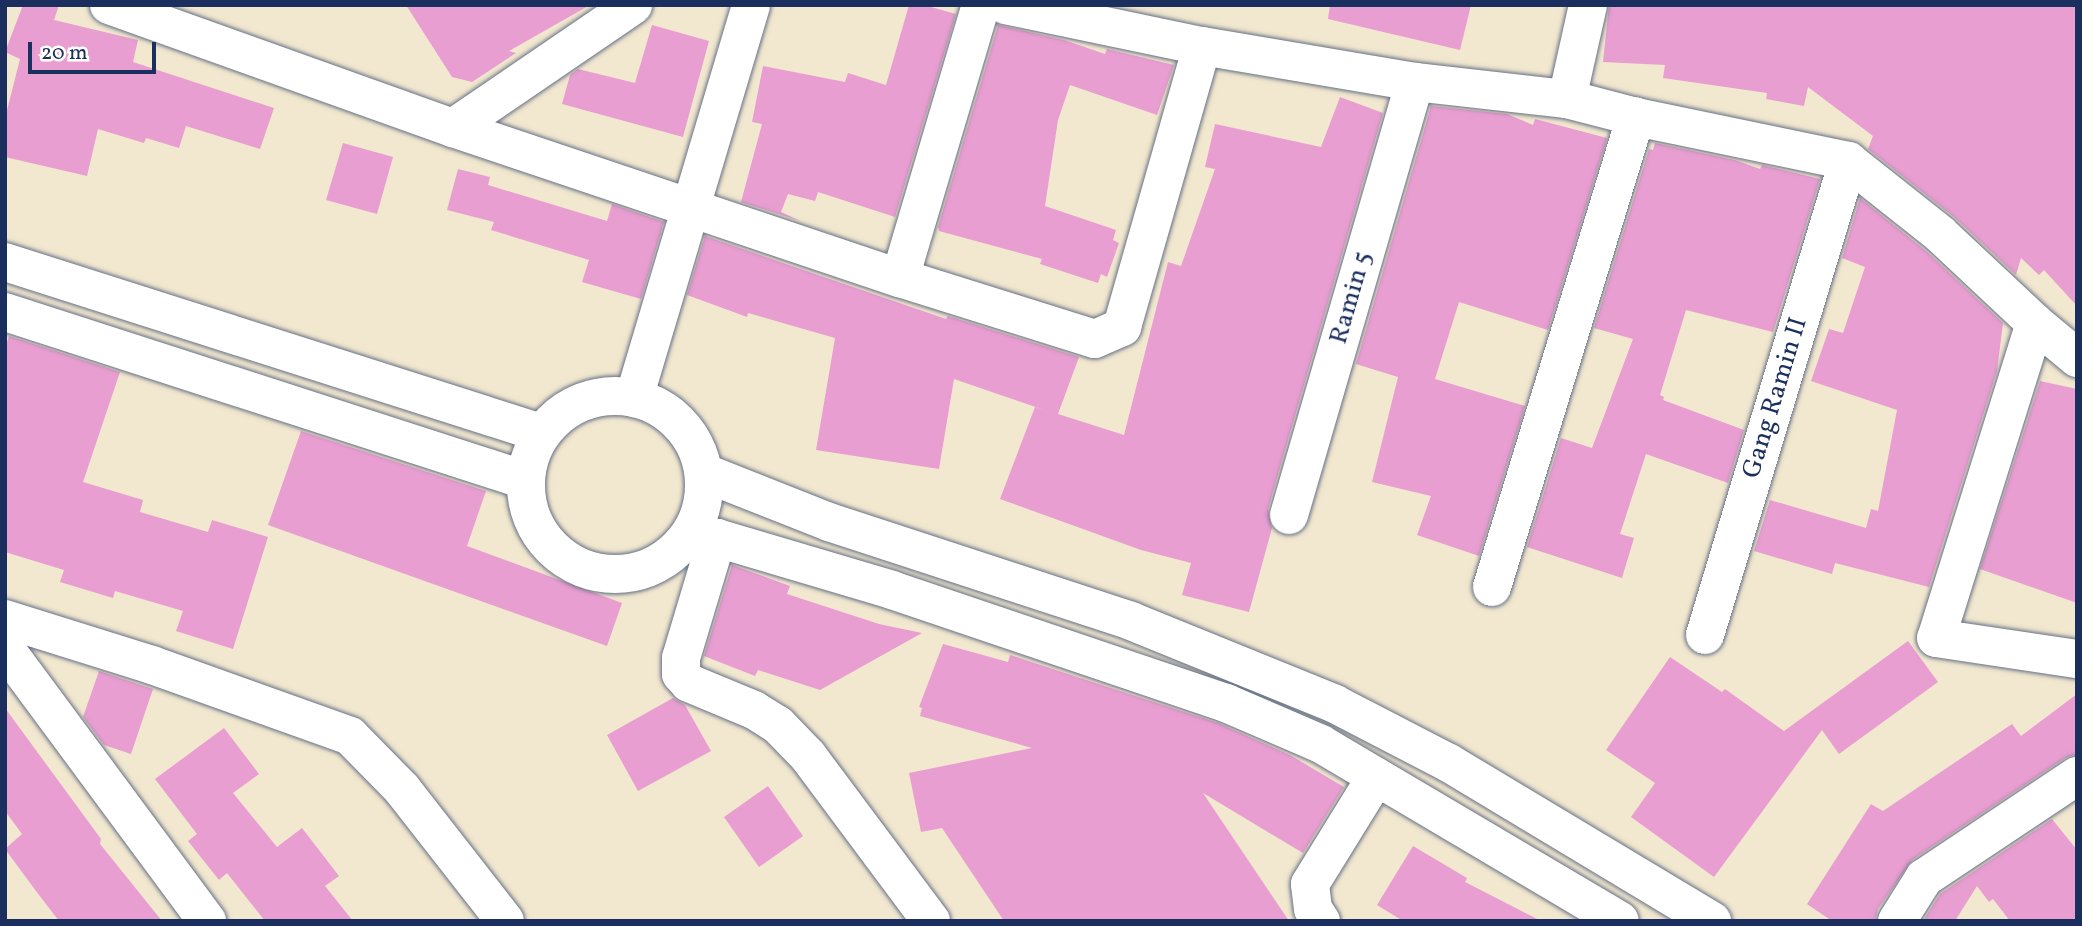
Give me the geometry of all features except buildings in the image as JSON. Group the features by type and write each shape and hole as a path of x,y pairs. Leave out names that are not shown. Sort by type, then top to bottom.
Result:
{"street":[{"path":"109,5 166,16 453,128 900,278 1095,339 1122,327 1202,46"},
{"path":"166,16 209,5"},
{"path":"453,128 633,5"},
{"path":"634,398 751,5"},
{"path":"900,278 981,5"},
{"path":"1005,5 1202,46 1415,82 1567,99 1636,117 1848,161 1940,234 2035,323 2077,358"},
{"path":"1567,99 1588,5"},
{"name":"Ramin 5","path":"1289,514 1415,82"},
{"path":"1492,587 1636,117"},
{"name":"Gang Ramin II","path":"1704,635 1848,161"},
{"path":"5,262 541,433"},
{"path":"5,312 525,480"},
{"path":"2035,323 1936,638 2077,660"},
{"path":"931,921 808,756 778,725 754,710 689,683 681,674 681,658 702,539 701,513 705,473 693,439 651,401 615,394 584,400 560,413 541,433 525,480 525,498 536,529 562,558 590,572 620,574 653,567 702,539 892,590 1226,703 1321,744 1620,921"},
{"path":"705,473 829,522 1131,621 1335,704 1449,763 1712,921"},
{"path":"5,619 152,665 350,736 402,789 505,921"},
{"path":"5,648 207,921"},
{"path":"1896,921 1924,878 2077,776"},
{"path":"1321,921 1312,909 1311,884 1376,777"}]}
